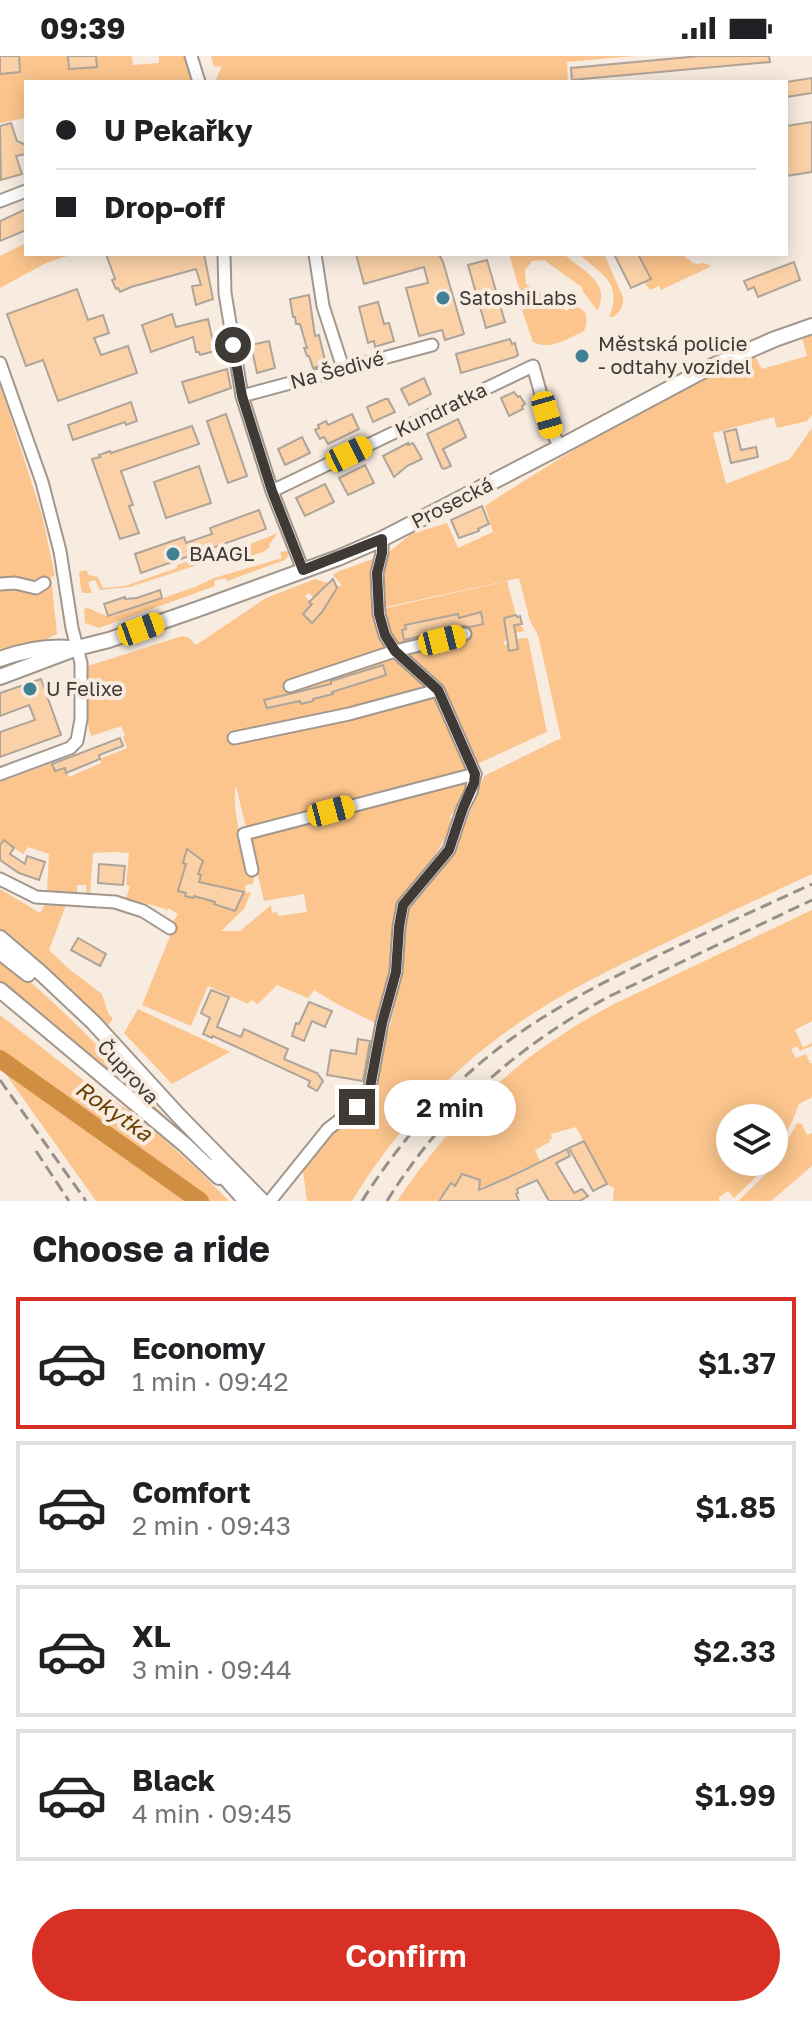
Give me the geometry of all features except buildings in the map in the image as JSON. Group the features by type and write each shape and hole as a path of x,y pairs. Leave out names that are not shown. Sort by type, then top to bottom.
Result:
{"main road":[{"name":"Prosecká","path":"0,677 382,539 708,368 812,326"},
{"name":"Prosecká","path":"0,659 23,651 77,648"},
{"name":"Čuprova","path":"0,940 22,956 93,1022 262,1201"},
{"name":"Čuprova","path":"0,952 81,1021 245,1201"},
{"name":"Čuprova","path":"3,992 184,1144 245,1201"}],"street":[{"path":"191,56 198,80"},
{"path":"0,201 24,192"},
{"path":"224,256 225,293 242,396 272,491 303,570"},
{"path":"315,256 323,306 343,368"},
{"name":"Na Šedivé","path":"242,396 432,345"},
{"path":"0,363 42,482 60,551 81,671 81,719 77,741 70,748 0,774"},
{"name":"Kundratka","path":"272,491 533,366 551,430 560,447"},
{"path":"270,1201 328,1129 368,1098 382,1023 396,972 403,905 449,850 474,783 475,774 438,690 395,651 385,635 379,614 377,573 382,539"},
{"path":"0,584 15,583 36,588 44,583"},
{"path":"290,686 395,651 465,634"},
{"path":"234,738 349,714 438,690"},
{"path":"252,870 244,834 475,774"},
{"path":"0,879 36,897 115,902 143,911 170,928"}],"shaded area":[{"path":"19,56 68,56 70,69 96,67 96,56 132,56 133,65 159,63 159,56 186,56 192,80 24,80 24,118 0,123 0,74 20,72"},
{"path":"211,56 635,56 567,62 568,80 216,80 222,66 214,67"},
{"path":"24,244 24,256 67,256 46,263 0,288 0,256"},
{"path":"510,256 566,256 592,277 601,291 598,310 583,288 544,260 532,261 525,270 526,284 567,311 572,305 577,306 584,311 586,326 584,331 566,340 540,344 533,342 522,310 525,309"},
{"path":"581,256 605,256 623,297 621,308 613,317 609,317 614,295 612,287 602,273"},
{"path":"640,256 684,256 693,263 712,266 661,290 659,286 650,290 644,282 651,278"},
{"path":"812,335 812,415 807,421 777,428 774,417 713,433 726,484 790,459 812,428 812,874 620,965 530,1015 444,1084 404,1128 352,1201 307,1201 303,1171 337,1130 373,1098 400,974 406,907 455,851 484,776 561,738 538,635 530,621 519,578 381,608 507,581 516,615 504,618 506,627 519,624 525,631 515,633 514,628 504,645 508,645 510,651 517,649 516,639 528,638 547,732 477,764 468,790 450,817 454,823 430,864 403,898 393,961 377,1024 314,990 308,998 277,985 258,1004 251,1000 248,1004 208,986 191,1026 142,1005 178,914 168,908 164,916 166,909 126,898 130,886 126,885 129,853 93,853 90,894 87,894 86,885 77,885 77,893 47,891 49,854 28,847 23,854 0,845 0,782 52,763 55,771 60,769 57,761 62,760 69,777 127,748 121,726 91,736 86,717 88,666 182,636 196,645 266,598 315,579 329,583 314,598 309,593 305,596 313,605 303,614 313,623 333,595 336,585 342,586 333,575 337,572 378,557 379,575 385,555 411,534 447,523 458,548 493,532 485,506 517,485 617,425 753,353 762,369 807,356 802,338","holes":["236,786 264,901 304,894 307,912 278,916 277,912 272,913 271,905 240,931 221,931 244,909 251,892 246,893 245,885 253,884 254,876 247,874 235,807"]},
{"path":"0,384 42,515 55,576 51,577 57,634 0,649"},
{"path":"278,533 263,552 237,560 228,556 214,557 130,587 100,590 95,580 88,582 92,593 81,590 79,572 86,570 89,575 98,577 103,588 125,586 211,553 227,553"},
{"path":"287,551 289,555 285,560 227,581 225,578 214,581 215,586 99,628 85,623 84,609 109,617 214,578 282,558 280,552"},
{"path":"0,889 40,913 46,902 66,905 49,950 102,994 113,1019 108,1025 59,979 0,931"},
{"path":"812,910 812,1021 795,1030 803,1047 812,1043 812,1046 800,1051 797,1046 791,1049 796,1058 806,1054 812,1063 812,1097 799,1104 788,1129 788,1104 716,1104 716,1176 757,1176 734,1198 728,1191 718,1198 720,1201 613,1201 614,1188 607,1184 576,1127 551,1134 550,1142 535,1150 540,1162 507,1178 479,1188 480,1180 462,1174 455,1186 451,1184 437,1201 397,1201 443,1140 493,1088 549,1044 614,1004"},
{"path":"0,957 68,1017 173,1125 0,983"},
{"path":"138,1009 230,1052 172,1084 124,1033"},
{"path":"0,1015 96,1090 138,1116 229,1201 96,1201 0,1066"},
{"path":"797,1123 802,1124 807,1135 812,1133 812,1166 771,1201 738,1201 764,1176 788,1176 788,1139"}],"waterway":[{"name":"Rokytka","path":"0,1059 200,1201"}],"railway":[{"path":"362,1201 404,1141 436,1105 509,1040 550,1013 614,978 812,884"},
{"path":"387,1201 432,1138 458,1110 513,1059 544,1036 610,996 812,900"},
{"path":"0,1080 86,1201"},
{"path":"36,1151 69,1201"}],"place":[{"name":"SatoshiLabs","path":"443,298"},
{"name":"Městská policie - odtahy vozidel","path":"582,356"},
{"name":"BAAGL","path":"173,554"},
{"name":"U Felixe","path":"30,689"}],"route":[{"path":"233,345 242,396 272,491 303,570 382,539 377,573 379,614 385,635 395,651 438,690 475,774 449,850 403,905 396,972 382,1023 368,1098 357,1107"}]}
